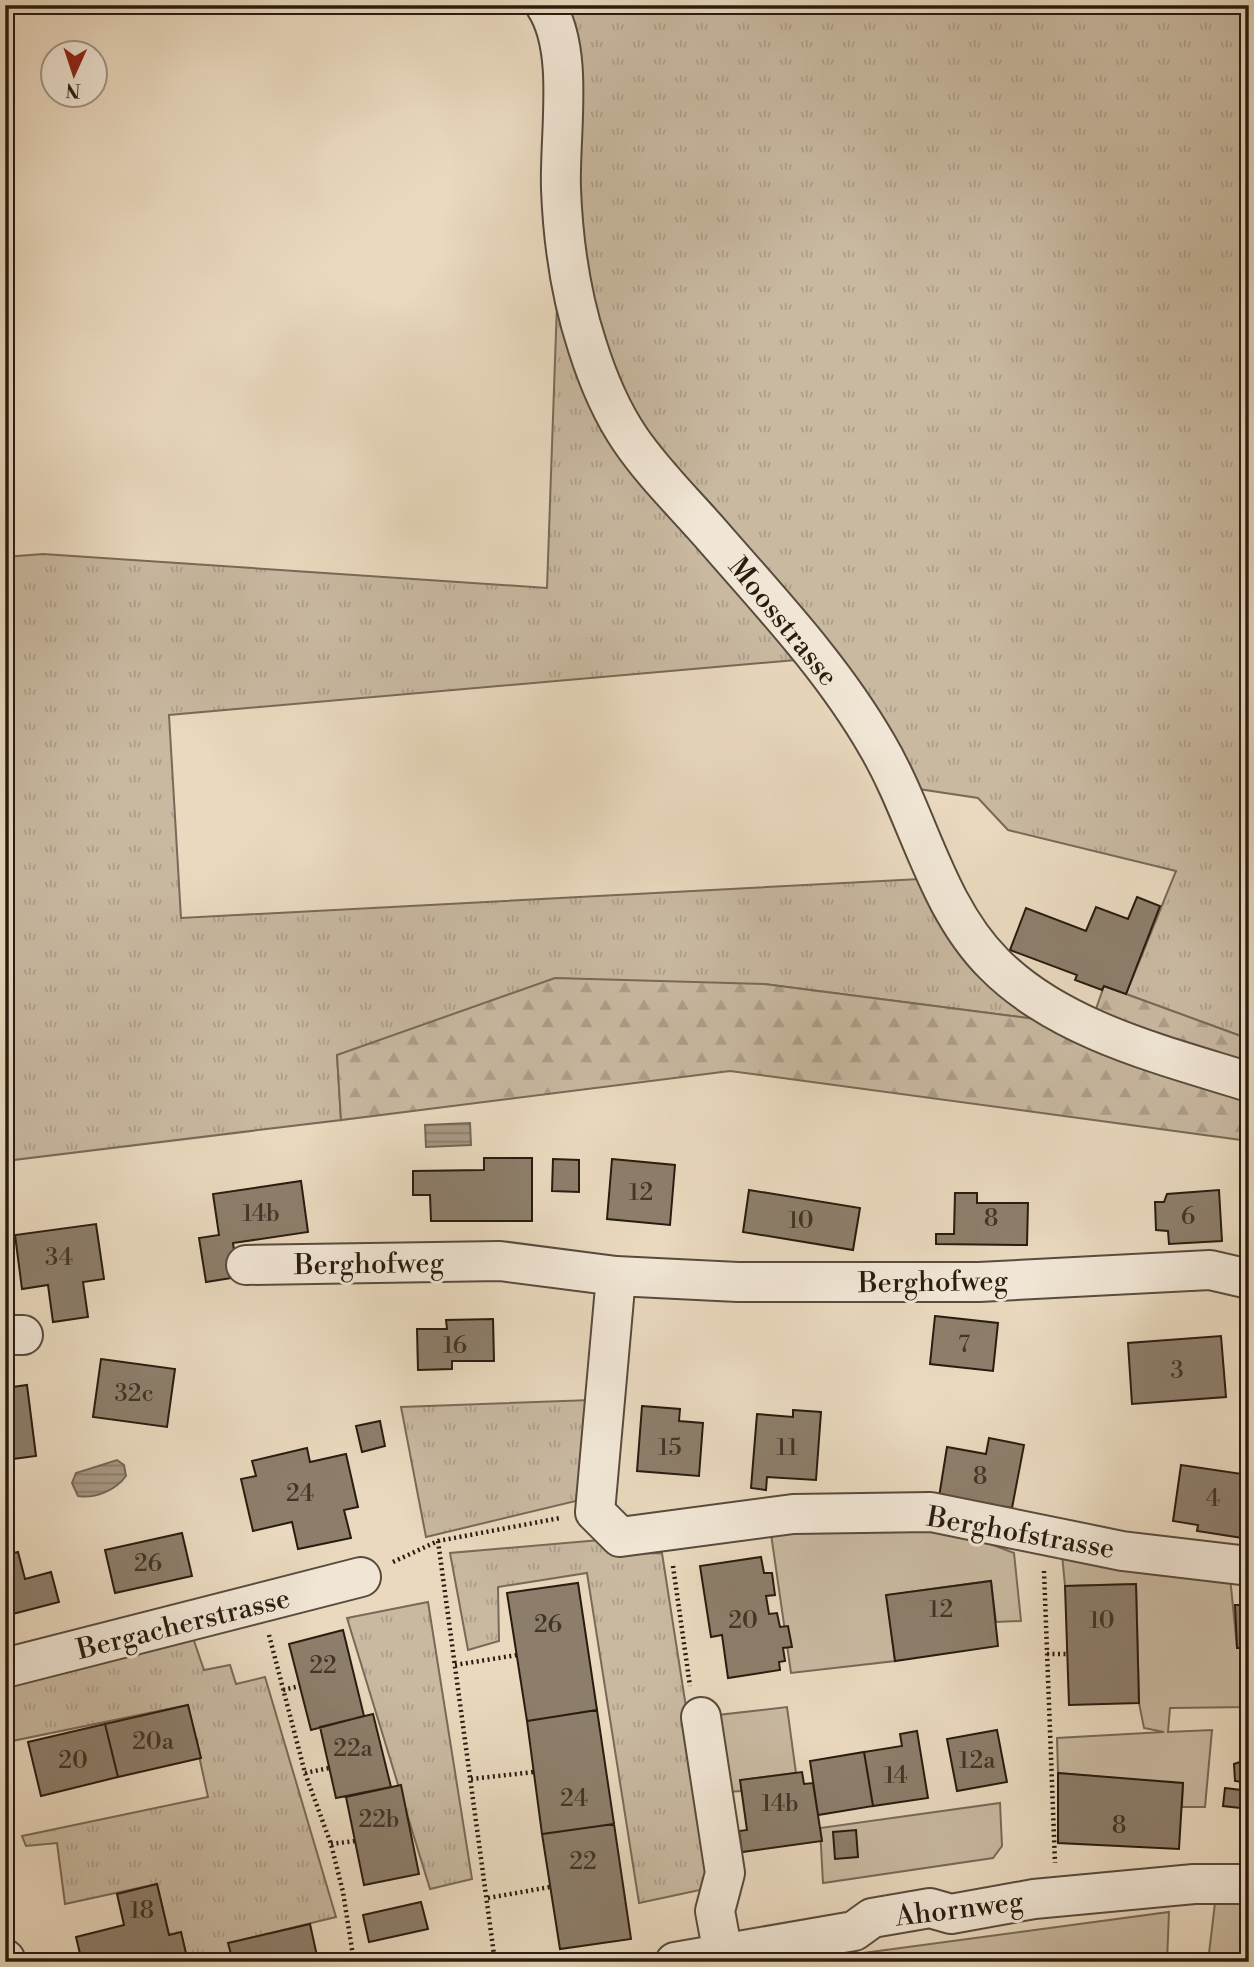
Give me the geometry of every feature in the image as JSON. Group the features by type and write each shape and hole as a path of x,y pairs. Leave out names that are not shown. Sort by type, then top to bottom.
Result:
{"street":[{"name":"Moosstrasse","path":"545,5 553,17 560,46 561,190 569,272 586,343 605,394 630,440 819,658 882,755 956,916 994,964 1043,1002 1090,1026 1164,1055 1249,1082"},
{"name":"Berghofweg","path":"246,1265 500,1261 616,1276 738,1282 966,1282 1210,1270 1249,1279"},
{"path":"595,1511 616,1276"},
{"name":"Berghofstrasse","path":"595,1511 620,1537 793,1514 931,1512 1122,1551 1249,1566"},
{"name":"Bergacherstrasse","path":"5,1668 361,1577"},
{"path":"701,1717 725,1873 715,1911 723,1954"},
{"name":"Ahornweg","path":"675,1962 854,1931 872,1918 930,1908 951,1914 1056,1897 1194,1884 1249,1884"}],"path":[{"path":"361,1577 438,1541 595,1511"},
{"path":"668,1530 690,1685 701,1717"},
{"path":"1042,1535 1056,1897"},
{"path":"438,1541 495,1962"},
{"path":"261,1603 305,1773 331,1844 343,1892 354,1962"},
{"path":"1047,1654 1068,1654"},
{"path":"456,1665 517,1655"},
{"path":"283,1690 300,1686"},
{"path":"305,1773 329,1769"},
{"path":"471,1779 534,1772"},
{"path":"331,1844 355,1841"},
{"path":"488,1898 551,1887"}],"green space":[{"path":"545,5 1249,5 1249,1039 1126,994 1176,871 1008,830 978,798 899,786 819,658 169,715 181,918 939,878 956,916 1090,1026 764,984 337,1055 341,1120 5,1161 5,557 43,554 547,588 561,190"},
{"path":"555,978 764,984 1090,1026 1104,986 1249,1039 1249,1141 730,1071 341,1120 337,1055"},
{"path":"591,1400 580,1500 426,1537 401,1407"},
{"path":"886,1523 967,1535 1014,1553 1021,1621 996,1622 991,1581 887,1595 895,1661 791,1673 771,1534"},
{"path":"600,1540 616,1554 662,1553 714,1887 639,1903 587,1573 498,1587 499,1641 468,1650 450,1553"},
{"path":"1062,1554 1230,1577 1237,1647 1249,1648 1249,1707 1170,1708 1168,1732 1212,1730 1205,1807 1182,1807 1183,1784 1058,1773 1057,1738 1164,1732 1144,1728 1139,1703 1136,1584 1065,1586"},
{"path":"428,1602 472,1879 430,1889 347,1618"},
{"path":"192,1635 204,1670 230,1665 236,1684 265,1677 336,1917 229,1943 233,1962 188,1962 181,1933 169,1935 157,1884 65,1904 57,1843 26,1846 22,1836 208,1797 188,1705 7,1742 5,1738 5,1680"},
{"path":"787,1707 796,1773 741,1780 742,1791 727,1792 718,1715"},
{"path":"1000,1803 1002,1846 993,1858 823,1883 820,1828"},
{"path":"1215,1903 1249,1903 1248,1962 1208,1962"},
{"path":"1169,1912 1167,1962 796,1962"}],"shaded area":[{"path":"470,1123 471,1145 426,1147 425,1125"},
{"path":"117,1460 124,1465 126,1476 122,1481 98,1495 78,1496 72,1483 76,1473"}],"building":[{"path":"1137,897 1160,906 1126,994 1104,986 1102,990 1075,980 1077,975 1010,950 1026,908 1086,931 1096,907 1128,919"},
{"path":"484,1158 532,1158 532,1221 431,1221 430,1195 413,1195 413,1171 484,1170"},
{"path":"553,1159 579,1160 579,1192 552,1191"},
{"path":"612,1159 675,1165 670,1225 607,1219"},
{"path":"301,1181 308,1232 233,1243 238,1277 206,1282 199,1238 219,1235 213,1194"},
{"path":"749,1190 860,1208 853,1250 743,1232"},
{"path":"1219,1190 1222,1241 1169,1244 1168,1231 1156,1230 1155,1202 1164,1202 1167,1194"},
{"path":"955,1193 977,1193 977,1203 1028,1203 1027,1245 936,1244 936,1234 954,1234"},
{"path":"96,1224 104,1279 83,1282 88,1317 53,1322 48,1285 22,1289 15,1235"},
{"path":"935,1316 998,1323 993,1371 930,1364"},
{"path":"493,1319 494,1361 452,1361 452,1369 418,1370 417,1329 447,1329 446,1320"},
{"path":"1221,1336 1226,1397 1132,1404 1128,1343"},
{"path":"101,1359 175,1369 167,1427 93,1417"},
{"path":"27,1385 36,1456 5,1460 5,1388"},
{"path":"642,1406 680,1409 679,1421 703,1423 699,1476 637,1471"},
{"path":"793,1410 821,1412 816,1480 767,1477 766,1490 751,1488 757,1414 793,1417"},
{"path":"380,1421 385,1446 362,1452 356,1426"},
{"path":"989,1438 1024,1445 1012,1508 939,1497 947,1447 986,1454"},
{"path":"307,1448 310,1462 346,1454 358,1507 344,1510 351,1538 298,1549 292,1522 253,1531 241,1479 256,1476 252,1461"},
{"path":"1181,1465 1249,1475 1249,1539 1197,1531 1198,1525 1173,1521"},
{"path":"182,1533 192,1576 115,1593 105,1550"},
{"path":"18,1552 25,1579 51,1572 59,1602 5,1616 5,1555"},
{"path":"761,1557 764,1573 772,1573 775,1595 766,1596 769,1614 777,1613 780,1627 788,1626 792,1647 783,1648 785,1661 779,1662 780,1670 728,1678 722,1635 711,1637 700,1566"},
{"path":"991,1581 998,1646 895,1661 886,1595"},
{"path":"578,1583 597,1710 527,1721 507,1593"},
{"path":"1136,1584 1139,1703 1069,1705 1065,1586"},
{"path":"1235,1605 1249,1605 1249,1648 1237,1648"},
{"path":"343,1630 364,1716 311,1730 289,1644"},
{"path":"188,1705 201,1758 118,1777 105,1724"},
{"path":"597,1710 614,1824 542,1834 527,1721"},
{"path":"373,1714 391,1787 336,1798 320,1727"},
{"path":"105,1724 118,1777 41,1796 28,1742"},
{"path":"997,1730 1007,1782 957,1791 947,1739"},
{"path":"917,1731 928,1798 873,1806 864,1752 902,1746 900,1734"},
{"path":"864,1752 873,1806 818,1815 810,1761"},
{"path":"1249,1759 1249,1783 1235,1781 1234,1764"},
{"path":"802,1772 804,1784 813,1783 822,1841 742,1852 739,1831 747,1830 740,1780"},
{"path":"1058,1773 1183,1783 1179,1849 1058,1843"},
{"path":"401,1785 419,1874 364,1885 346,1797"},
{"path":"1225,1788 1249,1791 1249,1809 1223,1806"},
{"path":"614,1824 631,1939 560,1949 542,1834"},
{"path":"856,1830 858,1857 835,1859 833,1832"},
{"path":"157,1884 169,1935 181,1932 188,1962 82,1962 76,1937 124,1925 117,1894"},
{"path":"421,1902 428,1929 369,1942 363,1915"},
{"path":"310,1924 317,1956 291,1962 233,1962 228,1943"}]}
